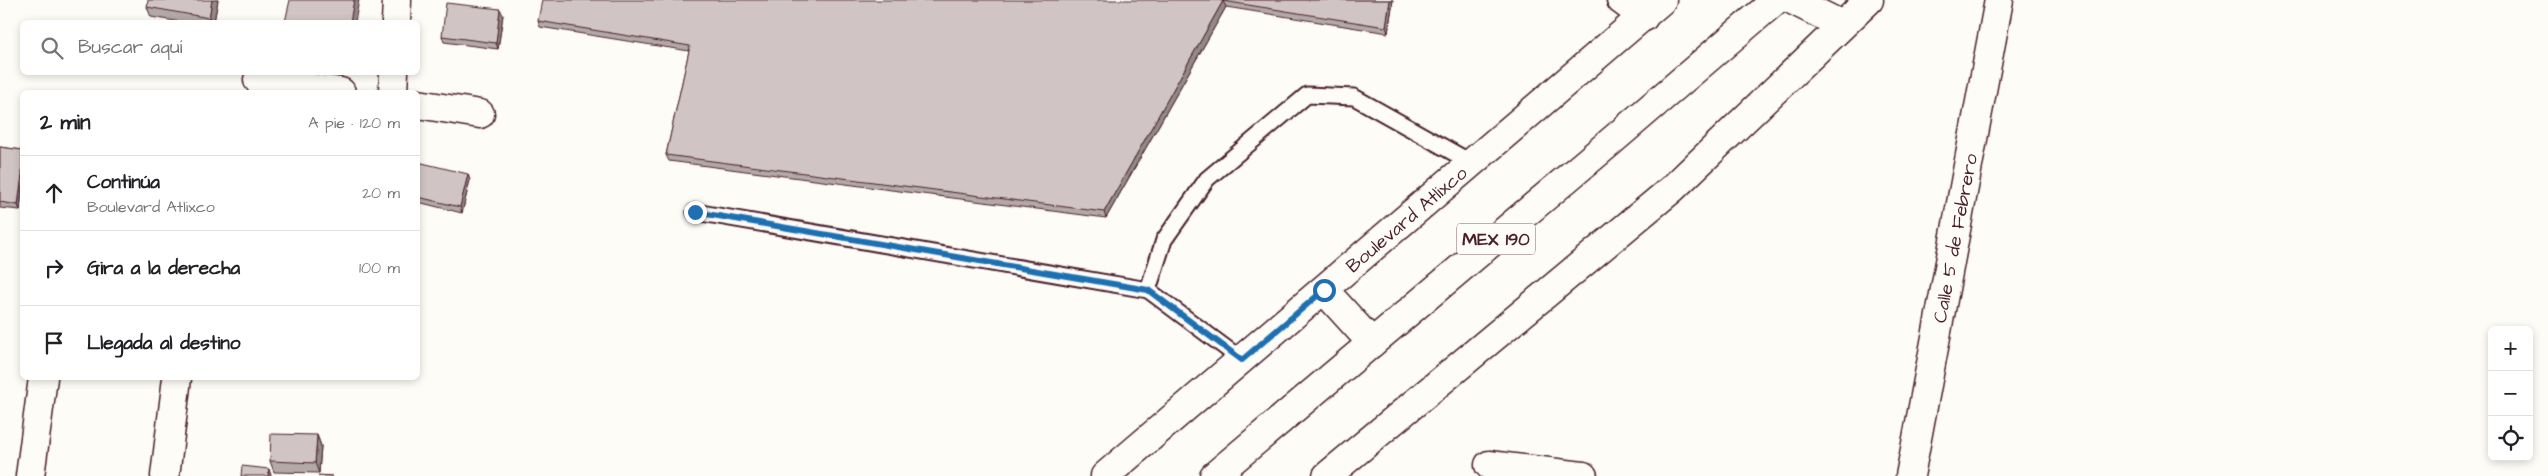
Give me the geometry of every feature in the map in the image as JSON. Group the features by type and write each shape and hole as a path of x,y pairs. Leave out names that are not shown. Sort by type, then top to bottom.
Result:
{"street":[{"path":"396,20 397,0"},
{"path":"1621,0 1653,8"},
{"name":"MEX 190","path":"1214,476 1776,0"},
{"path":"1792,0 1842,25"},
{"path":"1327,476 1673,188 1869,0"},
{"name":"Calle 5 de Febrero","path":"1910,476 1999,0"},
{"name":"Boulevard Atlixco","path":"1105,476 1653,8"},
{"path":"393,90 394,75"},
{"path":"258,80 327,90"},
{"path":"420,104 480,114"},
{"path":"1324,290 1372,343"},
{"path":"30,476 43,380"},
{"path":"165,476 177,380"},
{"path":"1489,465 1583,476"}],"lane":[{"path":"1148,290 1164,240 1206,178 1307,95 1354,97 1472,164"},
{"path":"695,212 1148,290 1242,360"}],"building":[{"path":"148,0 212,0 209,18 147,7"},
{"path":"290,0 354,0 350,20 285,20"},
{"path":"542,0 1223,1 1104,212 666,155 690,46 538,21"},
{"path":"1224,0 1390,0 1386,27"},
{"path":"446,3 500,9 496,43 442,36"},
{"path":"0,147 20,150 18,205 0,202"},
{"path":"420,162 468,174 460,207 420,197"},
{"path":"271,434 317,435 315,463 270,461"},
{"path":"242,466 269,469 268,476 241,476"}],"route":[{"path":"695,212 1148,290 1242,360 1324,290"}]}
